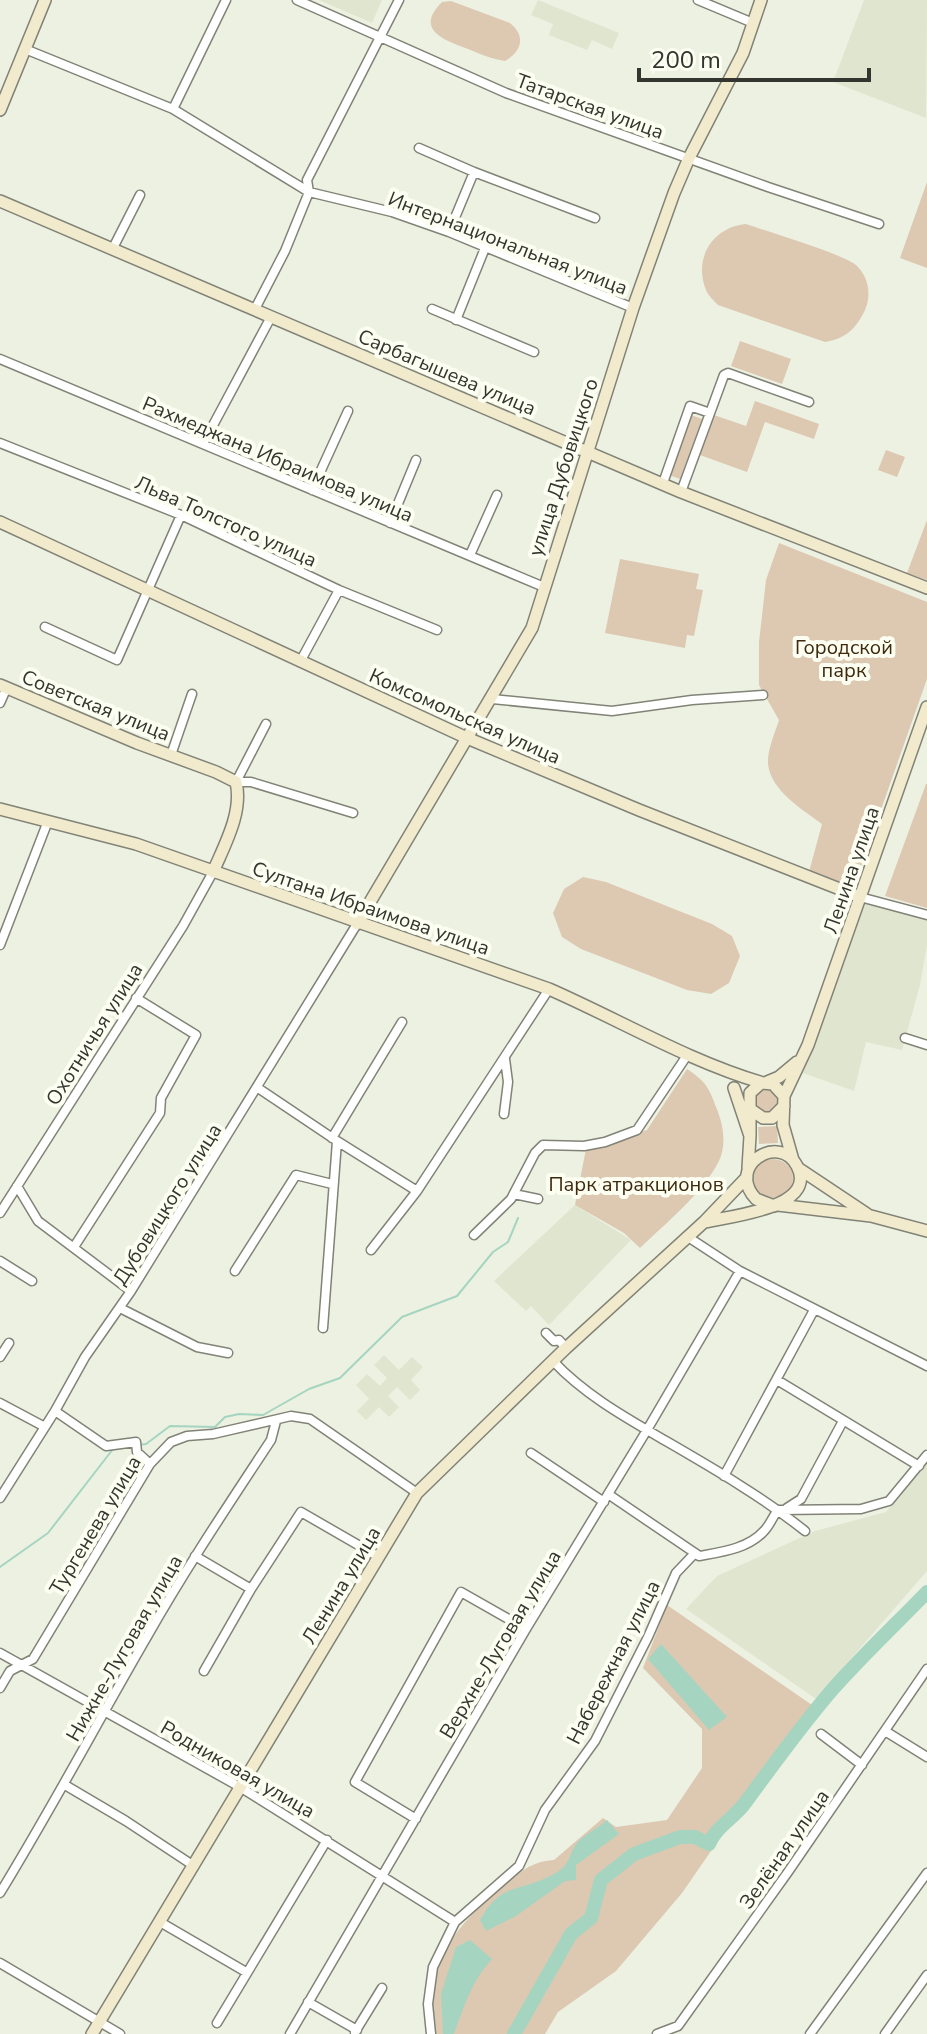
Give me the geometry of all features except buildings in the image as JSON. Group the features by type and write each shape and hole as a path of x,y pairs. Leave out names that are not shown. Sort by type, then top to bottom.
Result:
{"main road":[{"path":"0,110 45,0"},
{"name":"улица Дубовицкого","path":"357,924 532,628 633,308 689,158 743,53 761,0"},
{"name":"Сарбагышева улица","path":"0,201 681,492 927,588"},
{"name":"Комсомольская улица","path":"0,522 467,738 860,897"},
{"name":"Советская улица","path":"4,686 236,782"},
{"name":"Ленина улица","path":"784,1101 808,1045 927,707"},
{"path":"213,872 229,835 239,797 236,782"},
{"name":"Султана Ибраимова улица","path":"0,809 136,844 549,989 719,1070"},
{"path":"808,1045 795,1064 750,1093 747,1174 752,1195 761,1202 871,1216 927,1231"},
{"path":"719,1070 757,1116 772,1118 784,1101"},
{"path":"704,1222 786,1202 796,1191 800,1180 783,1125 784,1101 779,1088 719,1070"},
{"path":"741,1077 779,1077"},
{"path":"734,1088 750,1136"},
{"path":"717,1209 747,1174 754,1160 768,1153 782,1153 871,1216"},
{"path":"717,1209 750,1154"},
{"name":"Ленина улица","path":"92,2034 417,1493 566,1348 717,1209"}],"street":[{"path":"173,109 226,0"},
{"name":"Татарская улица","path":"297,0 506,93 879,224"},
{"path":"255,309 285,251 309,192 307,180 399,0"},
{"path":"698,0 753,23"},
{"name":"Интернациональная улица","path":"25,49 173,109 309,192 392,212 449,232 633,308"},
{"path":"419,148 595,218"},
{"path":"449,232 474,172"},
{"path":"113,248 140,195"},
{"path":"456,320 485,248"},
{"path":"432,309 534,352"},
{"path":"203,444 271,317"},
{"name":"Рахмеджана Ибраимова улица","path":"0,359 544,587"},
{"path":"681,492 721,379 728,373 809,402"},
{"path":"663,483 690,406 710,413"},
{"path":"312,490 348,411"},
{"name":"Льва Толстого улица","path":"0,443 181,515 339,590 437,630"},
{"path":"390,523 416,460"},
{"path":"470,555 497,495"},
{"path":"45,627 117,660 181,515"},
{"path":"300,662 339,590"},
{"name":"Советская улица","path":"0,703 4,686"},
{"name":"Советская улица","path":"171,755 192,694"},
{"path":"492,699 612,711 692,700 763,695"},
{"path":"236,782 266,724"},
{"name":"Советская улица","path":"236,782 251,782 353,813"},
{"path":"0,945 48,821"},
{"name":"Охотничья улица","path":"0,1213 183,926 213,872"},
{"name":"Комсомольская улица","path":"860,897 927,915"},
{"name":"Дубовицкого улица","path":"0,1498 85,1357 131,1291 258,1088 357,924"},
{"path":"371,1250 417,1191 549,989"},
{"path":"74,1247 160,1113 161,1098 196,1035 136,998"},
{"path":"323,1328 335,1139 402,1022"},
{"path":"905,1038 927,1045"},
{"path":"504,1114 508,1082 504,1062 506,1054"},
{"path":"474,1235 514,1194 535,1153 543,1145 584,1146 637,1130 688,1054"},
{"path":"258,1088 417,1191"},
{"path":"235,1271 296,1175 332,1184"},
{"path":"17,1186 38,1221 131,1291"},
{"path":"514,1194 538,1199"},
{"path":"688,1237 740,1271 927,1366"},
{"path":"0,1261 32,1281"},
{"name":"Верхне-Луговая улица","path":"290,2034 526,1629 740,1271"},
{"path":"120,1308 197,1347 228,1353"},
{"path":"724,1476 814,1310"},
{"path":"546,1333 566,1348"},
{"path":"0,1357 9,1343"},
{"path":"553,1361 596,1397 778,1510 805,1531"},
{"path":"777,1380 919,1466"},
{"path":"0,1403 45,1427"},
{"path":"55,1411 106,1446 136,1442 137,1452 150,1464"},
{"name":"Тургенева улица","path":"0,1688 10,1671 33,1659 150,1464 171,1442 187,1436 213,1434 291,1416 310,1419 417,1493"},
{"name":"Нижне-Луговая улица","path":"0,1893 195,1556 271,1440 276,1421"},
{"path":"531,1453 699,1556 731,1551 764,1531 778,1510 792,1507 801,1499 843,1421"},
{"path":"778,1510 861,1509 889,1501 927,1455"},
{"path":"204,1671 251,1589 301,1512 379,1557"},
{"name":"Набережная улица","path":"431,2034 428,2004 433,1967 455,1922 519,1866 545,1810 595,1741 648,1637 676,1573 695,1553"},
{"path":"195,1556 251,1589"},
{"path":"416,1819 355,1782 461,1592 526,1629"},
{"name":"Родниковая улица","path":"0,1653 240,1787 455,1922"},
{"name":"Зелёная улица","path":"678,2026 927,1669"},
{"path":"885,1731 927,1757"},
{"path":"821,1734 862,1765"},
{"path":"65,1785 194,1866"},
{"path":"217,2023 327,1840"},
{"path":"810,2034 927,1873"},
{"path":"160,1922 246,1972"},
{"path":"0,1963 120,2034"},
{"path":"885,2034 927,1975"},
{"path":"308,2002 356,2032 382,1988"},
{"path":"657,2034 678,2026 687,2034"}],"shaded area":[{"path":"319,0 382,0 372,23"},
{"path":"538,0 619,33 612,49 592,40 587,50 549,35 553,24 531,15"},
{"path":"864,0 927,0 926,118 833,82"},
{"path":"862,901 927,918 927,945 920,985 902,1050 866,1042 854,1091 803,1073"},
{"path":"575,1205 631,1240 549,1325 531,1306 526,1311 494,1281"},
{"path":"384,1355 399,1370 412,1357 423,1367 411,1380 420,1390 410,1400 397,1387 388,1396 399,1407 389,1417 379,1407 366,1420 357,1411 369,1399 356,1385 367,1374 380,1386 387,1378 374,1365"},
{"path":"927,1462 927,1571 816,1699 686,1609 717,1576 815,1531 886,1512"},
{"path":"661,1644 727,1717 709,1730 648,1659"},
{"path":"607,1820 619,1834 576,1865 576,1880 565,1881 516,1916 486,1931 480,1920 496,1899 561,1870 577,1843"},
{"path":"470,1940 492,1959 474,1985 454,2034 443,2034 441,1994 456,1947"}],"green space":[{"path":"451,1 510,23 520,38 515,53 505,61 495,59 442,38 432,27 431,20 442,2"},
{"path":"927,182 927,268 900,258"},
{"path":"746,224 822,249 856,265 866,280 868,298 854,328 844,336 825,342 718,305 707,292 703,278 704,256 715,238 724,231"},
{"path":"740,341 791,359 782,384 731,366"},
{"path":"755,401 819,424 814,439 765,422 747,472 700,455 714,415 746,426"},
{"path":"691,415 702,419 680,479 669,475"},
{"path":"886,450 905,457 897,477 878,470"},
{"path":"927,520 927,580 907,573"},
{"name":"Городской парк","path":"779,543 927,602 927,679 853,889 809,872 822,824 781,791 770,774 770,747 779,720 759,685 759,642 766,580"},
{"path":"620,559 699,574 696,589 703,590 694,636 687,635 685,648 605,633"},
{"path":"927,784 927,908 885,896"},
{"path":"583,877 606,882 712,924 732,936 740,956 729,983 711,994 687,990 581,949 562,937 553,913 564,889"},
{"name":"Парк атракционов","path":"687,1069 702,1081 713,1100 722,1127 721,1154 712,1173 694,1196 640,1248 624,1233 575,1205 586,1149 647,1130"},
{"path":"767,1088 776,1091 779,1100 776,1109 767,1112 758,1109 755,1100 758,1091"},
{"path":"777,1126 778,1143 759,1144 758,1127"},
{"path":"773,1159 787,1165 793,1179 787,1193 773,1199 759,1193 753,1179 759,1165"},
{"path":"667,1605 812,1705 682,1893 616,1971 558,2012 545,2034 434,2034 432,1996 439,1964 454,1936 476,1910 525,1869 554,1860 603,1818 616,1827 667,1820 702,1768 702,1729 643,1668"}],"waterway":[{"path":"139,1445 146,1444 170,1426 215,1427 225,1417 263,1415 309,1389 340,1378 402,1317 457,1296 493,1252 508,1242 518,1218"},
{"path":"0,1567 48,1533 113,1449"},
{"path":"514,2034 571,1934 591,1918 601,1880 634,1854 680,1837 695,1837 709,1844 745,1803 832,1690 927,1592"}]}
